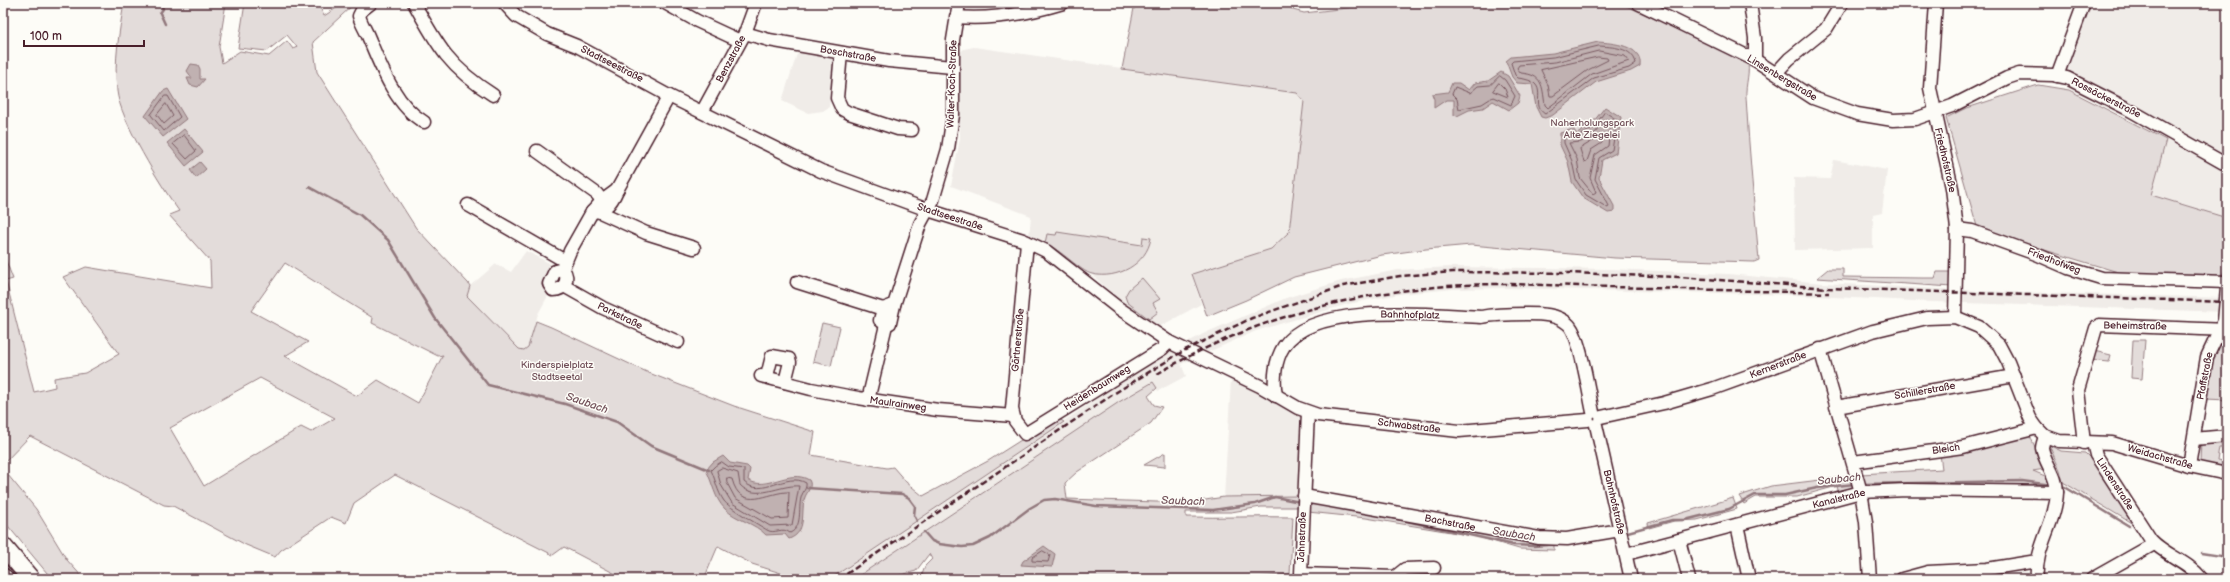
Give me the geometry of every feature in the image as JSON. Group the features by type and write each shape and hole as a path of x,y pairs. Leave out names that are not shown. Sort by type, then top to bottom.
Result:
{"highway":[{"path":"3,546 31,579"}],"street":[{"path":"371,3 362,10 359,16 373,52 387,80 408,110 424,122"},
{"path":"414,3 436,43 448,59 467,78 493,95"},
{"name":"Stadtseestraße","path":"504,3 516,16 547,34 577,46 617,69 647,82 669,96 821,171 928,210 1027,242 1057,258 1117,307 1169,342 1239,377"},
{"name":"Boschstraße","path":"665,3 697,21 743,37 919,65 952,67"},
{"name":"Benzstraße","path":"702,112 743,37 756,3"},
{"name":"Walter-Koch-Straße","path":"888,307 920,224 928,210 940,179 951,138 953,115 952,67 956,17 959,3"},
{"path":"956,17 968,18 1028,11 1063,3"},
{"name":"Linsenbergstraße","path":"1638,3 1755,60 1813,98 1857,114 1906,120 1934,112"},
{"path":"1750,3 1755,38 1755,60"},
{"path":"1776,73 1789,59 1826,30 1842,3"},
{"name":"Friedhofstraße","path":"1936,3 1930,88 1934,112 1952,188 1956,229 1955,317"},
{"path":"2057,76 2084,3"},
{"path":"841,53 836,98 842,109 849,113 898,129 912,130"},
{"name":"Rossäckerstraße","path":"1934,112 1963,101 2007,78 2019,74 2057,76 2067,78 2128,109 2227,165"},
{"path":"468,205 564,265 598,208 613,201 617,190 669,96"},
{"path":"537,152 597,194 598,208"},
{"path":"598,208 646,233 694,248"},
{"name":"Friedhofweg","path":"1956,229 1972,231 2036,254 2068,268 2101,278 2227,282"},
{"name":"Gärtnerstraße","path":"1013,416 1027,242"},
{"name":"Parkstraße","path":"564,265 555,271 549,284 553,290 560,290 564,286 603,308 678,342"},
{"path":"797,282 888,307 880,320 886,325 868,400"},
{"name":"Pfaffstraße","path":"2192,467 2194,439 2208,356 2224,330 2227,288"},
{"name":"Bahnhofplatz","path":"1276,396 1275,371 1280,353 1289,340 1300,331 1316,324 1340,318 1390,313 1481,317 1494,314 1546,314 1569,324"},
{"path":"1955,317 1979,327 1991,336 2004,353 2030,418 2041,432 2059,441 2089,443"},
{"name":"Kernerstraße","path":"1594,419 1664,403 1712,389 1820,349 1893,325 1926,318 1955,317"},
{"name":"Bahnhofstraße","path":"1569,324 1578,344 1594,419 1632,579"},
{"name":"Beheimstraße","path":"2089,443 2078,390 2096,328 2099,325 2224,330"},
{"name":"Heidenbaumweg","path":"1013,416 1025,434 1162,349 1169,342"},
{"path":"1820,349 1860,490 1866,522 1870,579"},
{"name":"Maulrainweg","path":"785,382 790,359 772,356 764,376 785,382 811,389 868,400 938,410 1013,416"},
{"name":"Bahnhofplatz","path":"1260,386 1275,371"},
{"name":"Schillerstraße","path":"1836,407 2014,376"},
{"name":"Schwabstraße","path":"1239,377 1260,386 1308,412 1412,427 1460,431 1594,419"},
{"name":"Jahnstraße","path":"1308,412 1301,574 1395,576 1408,568 1434,568"},
{"path":"2036,579 2037,561 2054,509 2056,486 2042,448 2041,432"},
{"name":"Bleich","path":"1853,462 1963,447 2041,432"},
{"path":"2194,439 2227,436"},
{"name":"Weidachstraße","path":"2089,443 2112,443 2192,467 2227,474"},
{"name":"Lindenstraße","path":"2089,443 2154,544 2188,565 2202,579"},
{"name":"Kanalstraße","path":"1626,554 1737,525 1860,490 2056,486"},
{"name":"Bachstraße","path":"1303,501 1538,538 1567,539 1620,530"},
{"path":"1737,525 1749,579"},
{"path":"1679,540 1689,579"},
{"path":"2092,579 2154,544"},
{"path":"1902,579 1928,572 1987,569 2037,561"}],"shaded area":[{"path":"2088,3 2227,3 2227,159 2063,74"},
{"path":"974,47 1297,93 1304,101 1289,232 1271,249 1192,275 1201,304 1157,328 1125,305 1091,274 1054,247 1029,237 1031,216 951,186 960,139 958,54 964,49"},
{"path":"798,51 832,59 835,64 829,107 823,111 808,113 782,101"},
{"path":"2166,140 2227,173 2227,218 2151,195"},
{"path":"1834,160 1887,170 1882,213 1873,215 1873,248 1795,250 1794,178 1830,179"},
{"path":"526,251 553,265 541,287 550,292 538,314 528,347 525,350 519,349 466,296 470,286 496,264 511,272"},
{"path":"1451,267 1612,269 1728,274 1823,283 1980,291 2227,298 2227,312 1934,302 1793,295 1506,288 1453,289 1400,294 1348,304 1256,331 1181,364 1186,376 1158,391 1153,382 1119,402 854,579 830,579 1110,390 1166,354 1205,333 1286,298 1341,281 1398,270"},
{"path":"1231,380 1304,414 1298,496 1224,497"}],"green space":[{"name":"Kinderspielplatz Stadtseetal","path":"124,3 226,3 219,47 222,63 240,51 269,56 287,41 293,49 297,47 287,35 267,51 238,48 245,3 318,3 324,16 344,3 355,3 313,42 317,72 416,228 468,283 470,286 467,296 519,349 524,350 528,347 536,321 649,373 734,406 815,432 811,455 887,468 893,467 906,482 923,496 988,461 1051,421 1059,419 1064,422 830,579 800,579 752,564 718,546 704,579 625,579 564,547 553,555 395,475 354,503 346,523 331,517 281,550 275,557 246,545 173,506 164,505 30,436 3,464 3,253 13,279 6,281 34,392 55,387 54,378 85,373 119,354 63,277 86,267 211,288 210,261 169,215 179,211 142,152 125,118 120,103 117,91 116,69","holes":["285,263 373,318 372,323 438,356 443,355 418,403 378,380 357,396 285,356 308,342 251,311","260,378 335,418 311,432 301,427 204,486 170,428"]},
{"name":"Naherholungspark Alte Ziegelei","path":"1135,3 1285,3 1293,10 1304,13 1391,3 1620,3 1747,61 1747,117 1759,260 1754,262 1615,258 1471,245 1426,249 1382,255 1294,277 1246,300 1207,316 1192,274 1271,249 1289,232 1304,101 1297,93 1122,69"},
{"path":"2038,85 2069,90 2166,140 2151,195 2227,218 2227,266 2221,276 2128,275 1978,230 1946,118 1964,109"},
{"path":"1057,232 1142,245 1143,237 1151,238 1144,255 1137,262 1121,272 1111,275 1102,275 1087,272 1045,243 1047,234 1056,235"},
{"path":"1828,269 1843,269 1843,277 1935,278 1937,272 1954,272 1952,287 1817,278"},
{"path":"1142,278 1160,299 1153,303 1158,312 1149,319 1127,302 1125,296 1129,289"},
{"path":"822,323 840,327 831,366 813,362"},
{"path":"2224,338 2227,338 2227,400 2206,399 2209,375 2215,350"},
{"path":"2133,340 2145,340 2142,379 2131,378"},
{"path":"2094,351 2111,355 2109,362 2090,360"},
{"path":"1153,382 1157,388 1148,396 1154,405 1162,407 1151,423 1077,472 1065,483 1067,499 1187,503 1224,497 1298,496 1298,507 1261,507 1231,512 1186,512 1186,517 1293,517 1290,574 1248,579 946,579 922,575 925,566 932,559 929,554 916,571 885,579 854,579 1119,402"},
{"path":"2030,436 2045,469 2033,471 2050,478 2050,487 1862,486 1861,474 1942,469 1940,454"},
{"path":"2226,439 2224,448 2219,448 2217,461 2227,463 2227,469 2203,464 2200,461 2201,442"},
{"path":"2049,445 2061,451 2085,453 2092,460 2133,524 2063,482 2060,470"},
{"path":"1165,453 1165,467 1144,465"},
{"path":"3,469 36,509 67,560 84,579 52,579 3,520"},
{"path":"1853,476 1856,489 1839,494 1837,486 1797,497 1756,497 1744,504 1739,496 1771,486"},
{"path":"1733,498 1737,509 1697,520 1674,521 1649,528 1648,523"},
{"path":"1309,500 1510,537 1532,544 1554,544 1554,550 1519,549 1475,536 1366,518 1308,512"}],"water":[{"path":"1598,42 1618,44 1632,49 1640,59 1640,66 1631,71 1596,82 1553,115 1545,118 1541,117 1536,107 1532,84 1517,83 1512,77 1506,61 1511,57 1553,53"},
{"path":"191,64 198,65 200,69 200,79 205,79 198,87 190,85 187,78 192,78 187,71"},
{"path":"1501,72 1508,76 1520,96 1518,103 1509,110 1493,101 1483,108 1469,110 1457,116 1454,115 1454,100 1446,100 1434,108 1434,99 1432,94 1448,92 1452,83 1459,83 1469,90 1475,83 1488,81"},
{"path":"168,89 186,119 163,137 145,116 163,91"},
{"path":"1605,107 1621,117 1616,153 1602,160 1599,178 1614,206 1614,212 1608,213 1583,198 1572,182 1568,162 1560,145 1560,133 1573,129 1577,134 1590,126"},
{"path":"184,129 203,152 186,166 167,143"},
{"path":"200,162 206,169 196,178 190,170"},
{"path":"723,456 730,463 747,466 750,469 748,480 755,483 770,482 794,477 801,477 809,480 810,487 805,497 801,527 795,536 789,539 785,534 766,535 756,527 729,513 721,505 706,470 713,462"},
{"path":"1044,546 1055,554 1052,567 1021,565 1023,561"}],"waterway":[{"name":"Saubach","path":"161,3 163,9 160,13 165,24"},
{"name":"Saubach","path":"309,187 360,215 388,240 435,318 488,385 565,404 617,422 651,446 709,470"},
{"name":"Saubach","path":"1862,484 2022,481 2052,485"},
{"name":"Saubach","path":"1624,533 1672,520 1685,520 1729,509 1755,495 1785,495 1817,488 1855,484"},
{"name":"Saubach","path":"2059,486 2065,487 2129,526"},
{"name":"Saubach","path":"807,488 902,494 909,498 915,506 914,515 917,521"},
{"name":"Saubach","path":"924,532 932,541 939,544 962,547 973,546 990,538 1030,508 1044,500 1055,499 1096,506 1213,510 1255,504 1275,497 1300,502"},
{"name":"Saubach","path":"1307,503 1318,504"},
{"name":"Saubach","path":"1384,516 1514,545 1534,546 1558,544"},
{"name":"Saubach","path":"2201,553 2227,557"}],"railway":[{"path":"839,579 1115,393 1185,350 1252,318 1343,286 1400,276 1453,272 1570,273 1679,277 1828,288 2227,302"},
{"path":"1157,374 1198,352 1239,333 1282,318 1326,305 1415,289 1460,285 1506,284 1829,293"}]}
